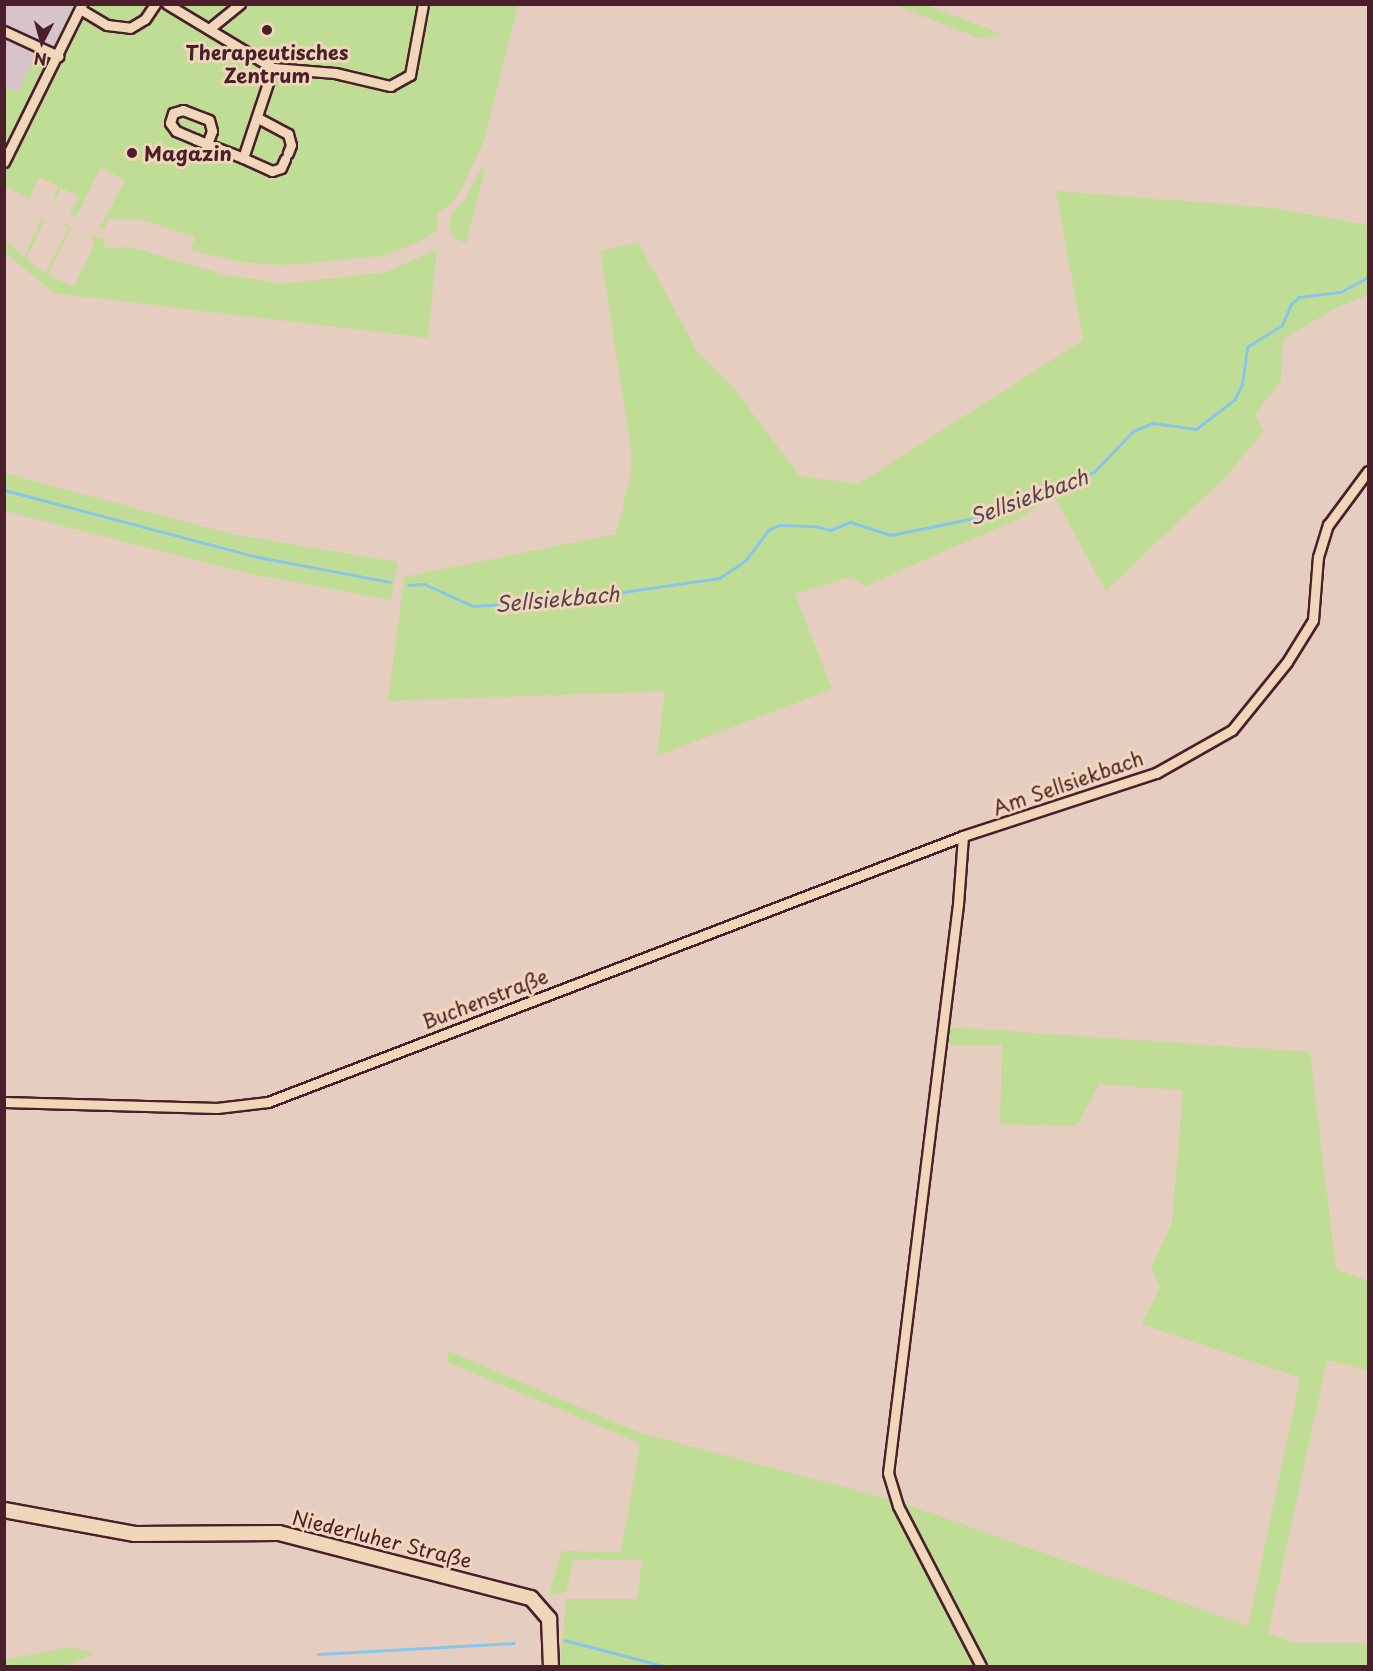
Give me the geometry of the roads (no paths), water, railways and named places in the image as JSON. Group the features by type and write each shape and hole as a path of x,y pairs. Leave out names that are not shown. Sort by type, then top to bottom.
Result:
{"street":[{"path":"4,162 81,7 107,26 130,28 145,19 155,4"},
{"path":"167,4 273,68 335,73 398,85 410,75 414,63 423,4"},
{"path":"209,29 240,4"},
{"path":"4,31 58,56"},
{"path":"243,158 273,68"},
{"path":"207,144 212,131 209,120 183,110 173,113 170,119 173,129 207,144 243,158 272,171 281,168 291,145 288,134 258,118"},
{"name":"Am Sellsiekbach","path":"963,836 1134,783 1232,730 1262,698 1308,632 1324,533 1334,514 1368,471"},
{"path":"963,836 957,916 888,1473 898,1506 981,1666"},
{"name":"Buchenstraße","path":"4,1102 218,1108 259,1104 963,836"},
{"name":"Niederluher Straße","path":"4,1510 135,1534 279,1533 520,1595 538,1603 549,1619 551,1666"}],"waterway":[{"name":"Sellsiekbach","path":"408,585 424,584 473,606 574,599 719,578 745,561 768,530 779,525 815,526 830,530 850,522 891,535 989,515 1038,491 1094,472 1133,431 1153,423 1196,429 1234,400 1242,384 1247,347 1282,325 1291,304 1299,297 1340,292 1368,277"},
{"name":"Sellsiekbach","path":"4,490 258,557 390,582"},
{"path":"564,1640 664,1666"},
{"path":"318,1654 514,1643"}],"place":[{"name":"Therapeutisches Zentrum","path":"267,30"},
{"name":"Magazin","path":"132,153"}]}
